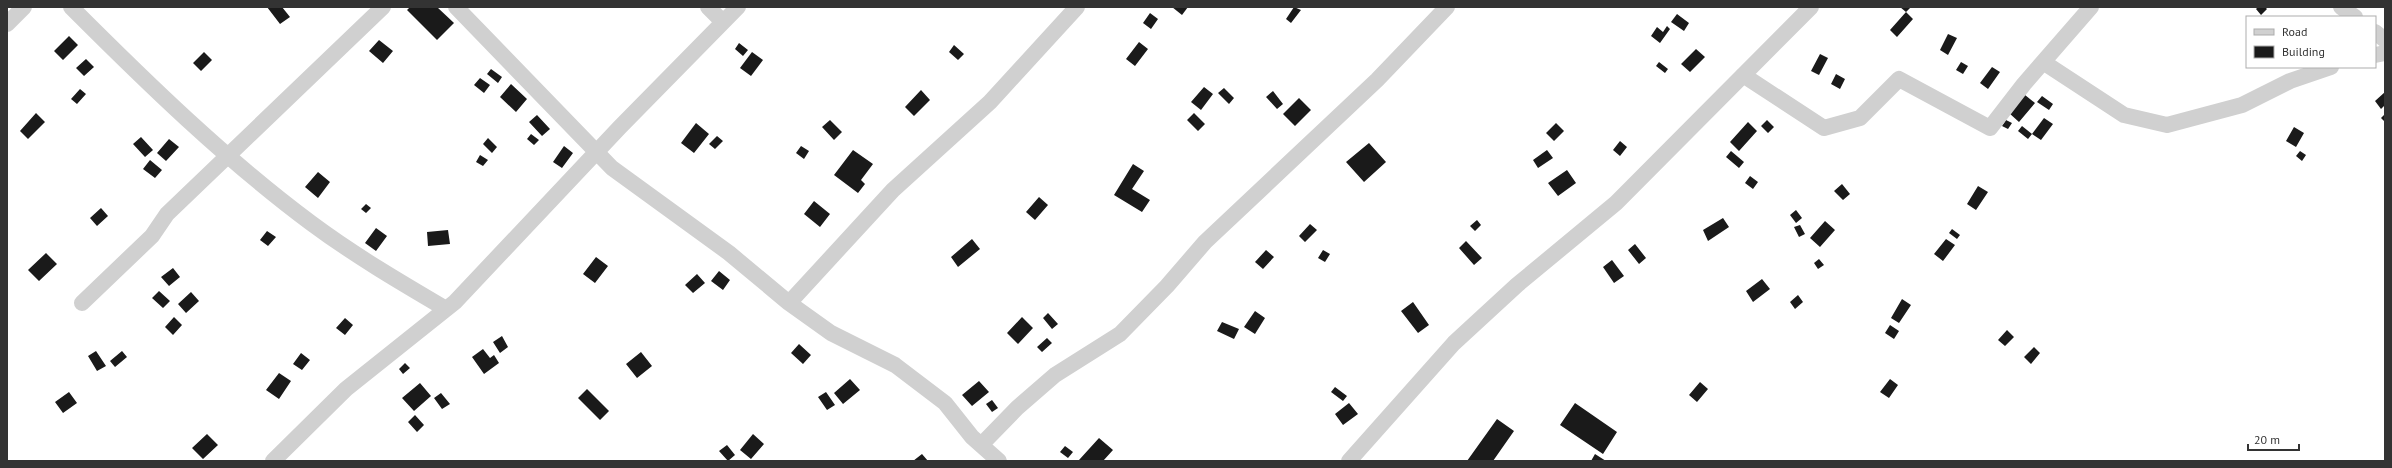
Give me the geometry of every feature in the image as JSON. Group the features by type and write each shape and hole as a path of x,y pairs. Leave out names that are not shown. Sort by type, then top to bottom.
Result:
{"street":[{"path":"7,24 24,7"},
{"path":"71,7 228,156 312,223 383,272 446,309"},
{"path":"456,7 612,168 729,253 789,303 831,333 896,365 945,404 981,445 999,461"},
{"path":"708,7 723,22"},
{"path":"273,461 346,389 446,309 738,7"},
{"path":"789,303 893,190 990,102 1077,7"},
{"path":"981,445 1017,408 1055,375 1120,334 1167,286 1205,242 1378,80 1447,7"},
{"path":"1349,461 1454,343 1517,285 1616,203 1811,7"},
{"path":"1743,75 1824,128 1860,118 1899,79 1990,128 2043,62 2091,7"},
{"path":"2341,7 2353,16"},
{"path":"82,303 152,236 167,214 377,9"},
{"path":"2376,33 2385,40"},
{"path":"2043,62 2124,114 2168,125 2242,105 2290,81 2328,68"}],"building":[{"path":"267,7 282,7 290,17 280,24"},
{"path":"410,7 437,7 454,23 437,40 407,10"},
{"path":"1172,7 1188,7 1182,15"},
{"path":"1294,7 1301,10 1291,23 1286,19"},
{"path":"1900,7 1911,7 1906,12"},
{"path":"2258,7 2265,7 2267,9 2261,15 2256,9"},
{"path":"1906,12 1913,19 1897,37 1890,30"},
{"path":"1150,13 1158,19 1151,29 1143,23"},
{"path":"1677,14 1689,23 1684,31 1671,22"},
{"path":"1667,26 1670,29 1660,43 1651,36 1657,27 1663,32"},
{"path":"1948,34 1957,38 1948,55 1940,50"},
{"path":"69,36 78,45 63,60 54,51"},
{"path":"379,40 393,51 383,63 369,51"},
{"path":"1139,42 1148,49 1135,66 1126,59"},
{"path":"739,43 748,50 743,56 735,49"},
{"path":"954,45 964,54 958,60 949,52"},
{"path":"1696,49 1705,57 1690,72 1681,64"},
{"path":"204,52 212,60 201,71 193,63"},
{"path":"752,52 763,60 751,76 740,68"},
{"path":"1820,54 1828,58 1819,75 1811,71"},
{"path":"86,59 94,67 84,76 76,68"},
{"path":"1659,62 1668,69 1665,73 1656,66"},
{"path":"1961,62 1968,66 1963,74 1956,70"},
{"path":"1992,67 2000,72 1988,89 1980,83"},
{"path":"491,69 502,77 498,83 487,74"},
{"path":"1836,74 1845,79 1840,89 1831,84"},
{"path":"480,78 490,85 484,93 474,85"},
{"path":"511,84 527,99 516,112 500,97"},
{"path":"1204,87 1213,94 1201,110 1191,102"},
{"path":"1224,88 1234,98 1229,104 1218,93"},
{"path":"80,89 86,94 77,104 71,99"},
{"path":"921,90 930,100 914,116 905,107"},
{"path":"1273,91 1283,104 1277,109 1266,97"},
{"path":"2385,92 2385,105 2381,109 2375,101"},
{"path":"2025,95 2035,103 2019,122 2009,113"},
{"path":"2042,96 2053,104 2049,110 2037,102"},
{"path":"1299,98 1311,110 1295,126 1283,114"},
{"path":"36,113 45,122 28,139 20,131"},
{"path":"1194,113 1205,124 1198,131 1187,120"},
{"path":"2385,114 2385,122 2381,118"},
{"path":"537,115 550,129 542,136 529,122"},
{"path":"2044,118 2053,124 2041,140 2032,134"},
{"path":"830,120 842,132 834,140 822,127"},
{"path":"1767,120 1774,127 1768,133 1761,126"},
{"path":"2006,120 2012,123 2008,129 2002,126"},
{"path":"1748,122 1757,131 1739,151 1730,142"},
{"path":"696,123 709,134 694,153 681,143"},
{"path":"1556,123 1564,131 1554,141 1546,133"},
{"path":"2022,126 2032,134 2028,139 2018,131"},
{"path":"2294,127 2304,133 2296,147 2286,141"},
{"path":"531,134 539,140 534,145 527,139"},
{"path":"717,136 723,141 715,149 709,144"},
{"path":"141,137 153,150 145,157 133,144"},
{"path":"488,138 497,147 492,153 483,144"},
{"path":"169,139 179,147 166,161 157,153"},
{"path":"1620,141 1627,147 1620,156 1613,150"},
{"path":"1369,143 1386,162 1364,182 1346,162"},
{"path":"564,146 573,153 562,168 553,162"},
{"path":"801,146 809,151 804,159 796,153"},
{"path":"853,150 873,164 861,180 865,184 858,193 834,175"},
{"path":"1547,150 1553,158 1538,168 1533,160"},
{"path":"1731,151 1744,162 1739,168 1726,157"},
{"path":"2300,151 2306,155 2302,161 2296,156"},
{"path":"480,155 488,160 483,166 476,162"},
{"path":"150,160 162,170 155,178 143,169"},
{"path":"1133,164 1144,171 1132,189 1150,200 1142,212 1114,195"},
{"path":"1567,170 1576,183 1558,196 1548,183"},
{"path":"318,172 330,182 318,198 305,187"},
{"path":"1750,176 1758,182 1753,189 1745,183"},
{"path":"1842,184 1850,194 1843,200 1834,191"},
{"path":"1978,186 1988,192 1976,210 1967,204"},
{"path":"1039,197 1048,205 1035,220 1026,212"},
{"path":"814,201 830,214 820,227 804,214"},
{"path":"366,204 371,208 366,213 361,209"},
{"path":"101,208 108,216 97,226 90,218"},
{"path":"1796,210 1802,218 1796,223 1790,215"},
{"path":"1723,218 1729,227 1708,241 1703,230"},
{"path":"1477,220 1481,225 1475,231 1470,226"},
{"path":"1825,221 1835,230 1820,247 1810,238"},
{"path":"1310,224 1317,230 1305,242 1299,236"},
{"path":"1800,225 1805,234 1799,237 1794,227"},
{"path":"376,228 387,236 376,251 365,243"},
{"path":"1952,229 1960,235 1957,239 1949,233"},
{"path":"448,230 450,244 428,246 427,232"},
{"path":"267,231 276,237 268,246 260,240"},
{"path":"972,239 980,249 958,267 951,257"},
{"path":"1946,239 1955,245 1943,261 1934,254"},
{"path":"1466,241 1482,258 1474,265 1459,248"},
{"path":"1635,244 1646,258 1639,264 1628,250"},
{"path":"1266,250 1274,257 1263,269 1255,262"},
{"path":"1323,250 1330,254 1325,262 1318,258"},
{"path":"46,253 57,264 39,281 28,270"},
{"path":"596,257 608,266 595,283 583,274"},
{"path":"1819,259 1824,265 1818,269 1814,263"},
{"path":"1612,260 1624,276 1614,283 1603,267"},
{"path":"173,268 180,277 169,286 161,277"},
{"path":"719,271 730,280 723,290 711,281"},
{"path":"697,274 705,283 693,293 685,285"},
{"path":"1762,279 1770,289 1753,302 1746,291"},
{"path":"159,291 170,301 163,308 152,298"},
{"path":"191,292 199,301 186,313 178,304"},
{"path":"1798,295 1803,302 1795,309 1790,302"},
{"path":"1902,299 1911,305 1899,323 1891,318"},
{"path":"1413,302 1429,325 1418,333 1401,311"},
{"path":"1255,311 1265,318 1255,334 1244,327"},
{"path":"1048,313 1058,324 1052,329 1043,318"},
{"path":"174,317 182,325 173,335 165,327"},
{"path":"1022,317 1033,328 1018,344 1007,333"},
{"path":"345,318 353,325 345,335 336,328"},
{"path":"1222,322 1239,329 1234,339 1217,331"},
{"path":"1890,325 1899,331 1894,339 1885,333"},
{"path":"2007,330 2014,337 2005,346 1998,340"},
{"path":"502,336 508,347 500,353 493,342"},
{"path":"1047,338 1052,343 1042,352 1037,347"},
{"path":"799,344 811,355 803,364 791,353"},
{"path":"2034,347 2040,353 2031,364 2024,357"},
{"path":"483,349 490,358 494,355 499,363 484,374 472,357"},
{"path":"96,351 106,366 97,371 88,356"},
{"path":"122,351 127,357 115,367 110,361"},
{"path":"641,352 652,366 637,378 626,364"},
{"path":"301,353 310,360 302,370 293,364"},
{"path":"405,363 410,368 403,374 399,369"},
{"path":"279,373 291,381 279,399 266,390"},
{"path":"850,379 860,390 843,404 834,393"},
{"path":"1890,379 1898,385 1889,398 1880,392"},
{"path":"979,381 989,392 972,406 962,395"},
{"path":"1700,382 1708,389 1697,402 1689,395"},
{"path":"420,383 431,396 414,411 402,398"},
{"path":"1335,387 1347,396 1343,401 1331,392"},
{"path":"587,389 609,411 600,420 578,398"},
{"path":"69,392 77,403 63,413 55,402"},
{"path":"826,392 835,405 827,410 818,397"},
{"path":"441,393 450,404 442,409 434,398"},
{"path":"992,400 998,408 992,412 986,404"},
{"path":"1349,403 1358,414 1343,425 1335,414"},
{"path":"1575,403 1617,432 1603,454 1560,425"},
{"path":"415,415 424,425 417,432 408,422"},
{"path":"1497,419 1514,431 1493,461 1467,461"},
{"path":"207,434 218,445 203,459 192,448"},
{"path":"753,434 764,444 751,459 740,450"},
{"path":"1099,438 1113,450 1103,461 1079,460"},
{"path":"727,445 735,455 728,461 719,451"},
{"path":"1065,446 1073,452 1068,458 1060,452"},
{"path":"922,454 928,461 913,461"},
{"path":"1595,454 1606,461 1591,461"}]}
